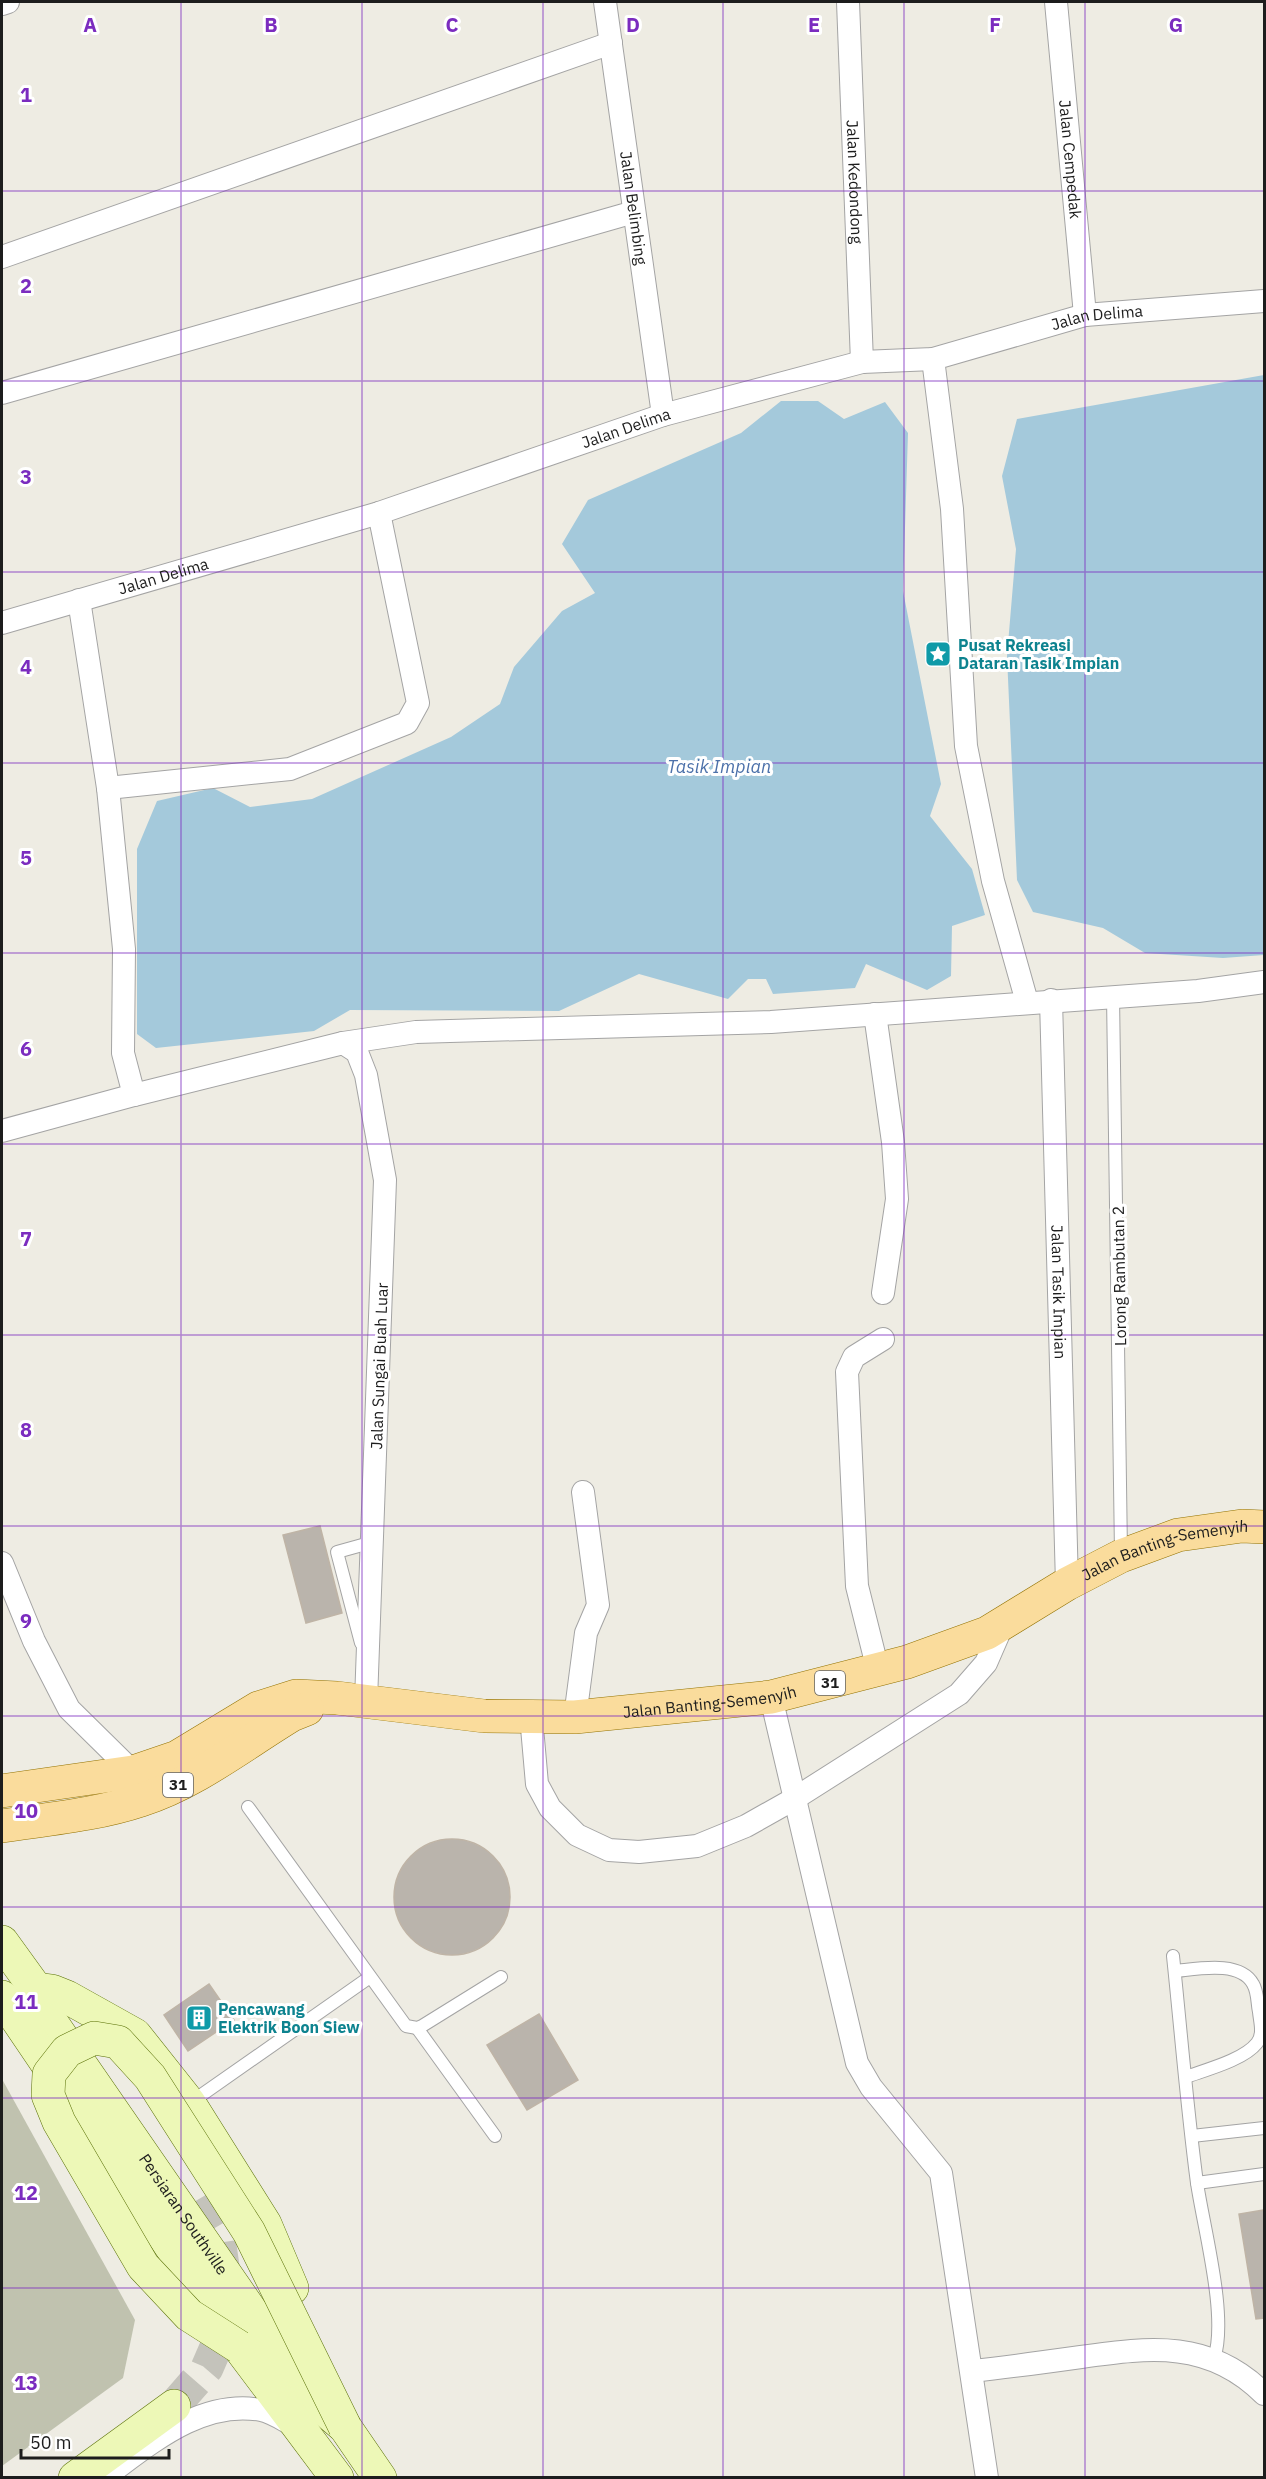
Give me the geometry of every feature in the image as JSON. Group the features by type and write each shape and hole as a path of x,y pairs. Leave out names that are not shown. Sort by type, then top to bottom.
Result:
{"main road":[{"name":"Jalan Banting-Semenyih","path":"5,1787 133,1772 177,1757 258,1708 296,1696 352,1700 484,1716 574,1717 771,1696 917,1658 1003,1624 1067,1584 1122,1556 1178,1534 1242,1526 1264,1527"},
{"name":"Jalan Banting-Semenyih","path":"2,1826 141,1800 180,1784 292,1715 352,1700"},
{"path":"2,1839 43,1820"},
{"name":"Persiaran Southville","path":"2,1942 36,1989 47,2016 311,2398 345,2427 380,2478"},
{"path":"36,1989 52,1991 67,1997 135,2035 189,2103 265,2224 330,2379 345,2427"},
{"path":"36,1989 58,2009 194,2190"},
{"name":"Persiaran Southville","path":"2,1997 239,2347 337,2478"},
{"path":"239,2347 189,2315 143,2266 65,2133 48,2095 49,2074 67,2050 94,2038 118,2042 150,2077 249,2232 345,2427"},
{"path":"75,2478 174,2406"}],"street":[{"path":"2,4 8,2"},
{"name":"Jalan Belimbing","path":"605,2 663,415"},
{"path":"847,2 856,2"},
{"name":"Jalan Kedondong","path":"847,2 861,362"},
{"name":"Jalan Cempedak","path":"1056,2 1085,315"},
{"path":"2,257 611,43"},
{"path":"2,393 634,212"},
{"name":"Jalan Delima","path":"2,623 379,513 663,415 861,362 933,359 1085,315 1264,301"},
{"path":"933,359 952,508 966,746 993,881 1027,1002"},
{"path":"108,788 290,769 407,723 418,703 379,513"},
{"path":"79,600 108,788 124,949 123,1053 134,1095"},
{"path":"2,1131 342,1043 416,1032 771,1022 1198,991 1264,982"},
{"name":"Jalan Tasik Impian","path":"1051,1000 1067,1584"},
{"path":"875,1014 893,1142 897,1199 883,1293"},
{"name":"Jalan Sungai Buah Luar","path":"342,1043 357,1052 366,1076 385,1180 368,1668 352,1700"},
{"path":"878,1670 857,1586 847,1372 854,1357 883,1339"},
{"path":"574,1717 586,1633 598,1605 583,1492"},
{"path":"2,1563 34,1641 69,1709 133,1772"},
{"path":"531,1716 537,1784 550,1808 577,1836 609,1850 639,1852 697,1846 746,1826 794,1799 959,1694 986,1663 1003,1624"},
{"path":"771,1696 857,2063 871,2087 941,2173 973,2371 987,2478"},
{"path":"973,2371 1142,2349 1176,2350 1214,2359 1260,2385"},
{"path":"103,2478 167,2433 192,2419 220,2411 262,2410 304,2431"}],"lane":[{"name":"Lorong Rambutan 2","path":"1113,996 1122,1556"},
{"path":"368,1668 337,1552 374,1542"},
{"path":"248,1807 402,2022 417,2028 495,2136"},
{"path":"1173,1956 1197,2183 1219,2317 1220,2343 1214,2359"},
{"path":"1175,1971 1221,1968 1242,1974 1255,1989 1261,2030 1260,2038 1251,2049 1228,2061 1186,2077"},
{"path":"189,2103 370,1977"},
{"path":"417,2028 501,1977"},
{"path":"1192,2136 1264,2128"},
{"path":"1197,2183 1264,2174"}],"shaded area":[{"path":"2,2079 135,2320 123,2378 2,2466"}],"water":[{"path":"1264,375 1264,955 1223,958 1145,953 1103,928 1033,912 1017,880 1007,656 1016,549 1002,476 1017,419"},
{"name":"Tasik Impian","path":"781,401 818,401 844,419 885,402 908,433 903,591 941,784 930,816 972,869 985,915 952,926 951,976 927,990 866,964 855,988 773,994 766,979 748,979 728,999 639,974 559,1011 350,1010 314,1031 156,1048 137,1034 137,849 157,801 213,788 250,807 312,799 451,737 500,704 514,667 562,611 595,593 562,544 588,500 741,433"}],"building":[{"path":"320,1526 342,1613 306,1623 283,1535"},
{"path":"452,1839 474,1844 493,1856 505,1875 510,1897 505,1919 493,1938 474,1950 452,1955 430,1950 411,1938 399,1919 394,1897 399,1875 411,1856 430,1844"},
{"name":"Pencawang Elektrik Boon Siew","path":"209,1984 234,2020 188,2051 164,2015"},
{"path":"539,2014 578,2080 527,2110 487,2045"},
{"path":"1264,2210 1264,2318 1256,2319 1239,2214"}],"tunnel":[{"path":"174,2406 207,2368 226,2324 225,2281 218,2231 194,2190"}],"place":[{"name":"Pusat Rekreasi Dataran Tasik Impian","path":"938,654"},
{"name":"Pencawang Elektrik Boon Siew","path":"199,2018"}]}
